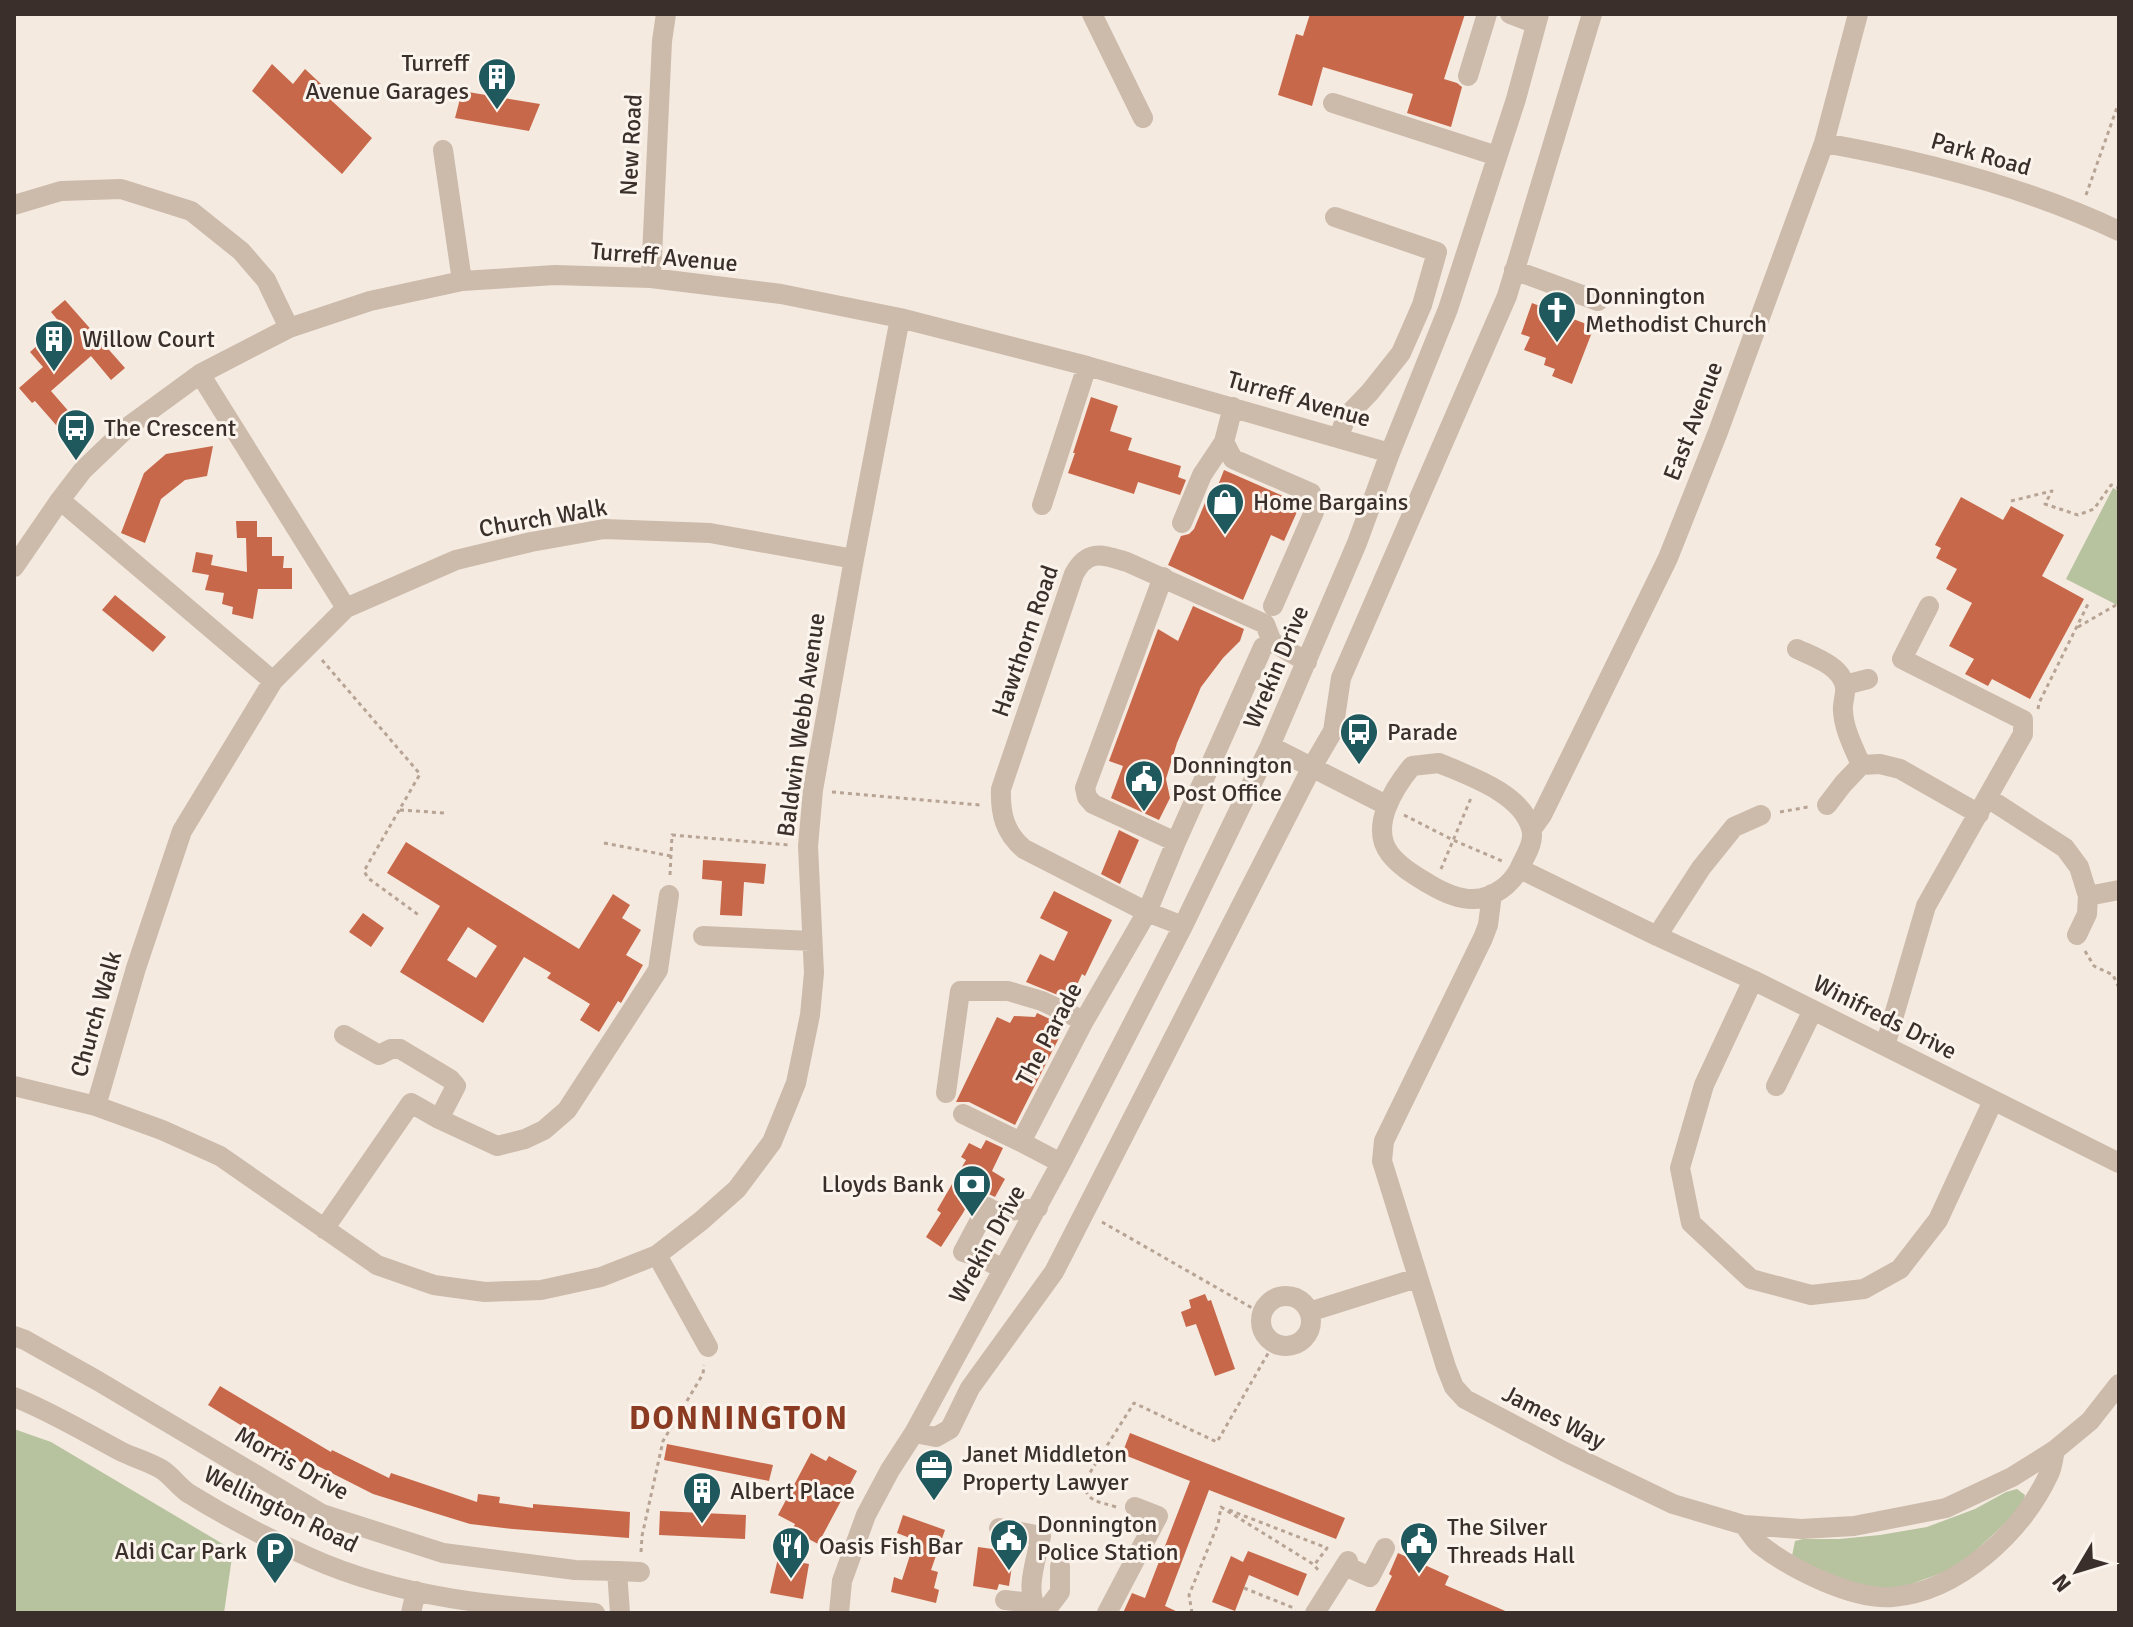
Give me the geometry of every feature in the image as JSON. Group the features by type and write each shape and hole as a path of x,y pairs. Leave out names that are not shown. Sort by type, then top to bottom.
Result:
{"street":[{"name":"New Road","path":"651,278 662,41 666,14"},
{"path":"1092,14 1143,118"},
{"path":"1468,76 1487,14"},
{"path":"1510,14 1537,19"},
{"path":"914,1433 936,1437 950,1429 970,1388 1054,1272 1333,731 1341,678 1507,296 1592,14"},
{"name":"East Avenue","path":"1532,829 1542,815 1668,558 1718,432 1824,143 1858,14"},
{"name":"Wrekin Drive","path":"839,1613 842,1581 866,1515 1038,1208 1183,926 1307,662 1448,309 1516,99 1537,19"},
{"path":"1333,103 1497,156"},
{"name":"Park Road","path":"1824,143 1881,154 2006,186 2119,231"},
{"path":"443,150 462,281"},
{"path":"14,205 61,191 121,189 191,211 241,251 266,280 289,328"},
{"path":"1335,217 1437,252 1422,305 1401,353 1346,417 1339,437"},
{"path":"1514,270 1598,301"},
{"name":"Turreff Avenue","path":"14,567 83,470 129,426 200,374 289,328 370,301 462,281 555,275 651,278 781,294 900,318 1087,366 1390,453"},
{"name":"Baldwin Webb Avenue","path":"14,1086 96,1106 162,1130 220,1156 377,1265 434,1285 485,1292 541,1290 601,1277 657,1255 701,1221 737,1189 772,1142 796,1083 810,1015 814,973 808,846 813,790 900,318"},
{"path":"1042,505 1087,366"},
{"path":"200,374 346,608"},
{"path":"1182,523 1202,475 1224,442 1233,407"},
{"path":"1224,442 1233,459 1311,493 1314,512 1273,606"},
{"path":"60,500 273,681"},
{"name":"Church Walk","path":"96,1106 136,968 182,831 273,681 346,608 456,560 604,529 710,533 854,559"},
{"name":"Hawthorn Road","path":"1000,807 1001,789 1074,574 1080,562 1090,556 1104,555 1127,562 1265,624 1272,642 1307,662"},
{"path":"1163,577 1085,788 1093,804 1176,842"},
{"path":"1885,1046 1926,906 2023,734 2023,720 1902,659 1929,606"},
{"name":"The Parade","path":"1021,1142 1084,1021 1147,912 1263,647 1272,642"},
{"path":"1797,649 1835,669 1844,681 1842,709 1861,765"},
{"path":"1845,685 1868,679"},
{"path":"1270,746 1386,805"},
{"path":"1439,763 1478,780 1514,801 1532,829 1531,843 1520,869 1502,890 1479,899 1451,895 1433,887 1390,854 1383,840 1386,805 1412,766 1439,763"},
{"path":"1827,805 1861,765 1880,764 1900,769 1984,806 2065,848 2079,867 2088,896 2087,914 2077,935"},
{"path":"1000,807 1006,828 1024,849 1147,912 1183,926"},
{"path":"1657,936 1701,868 1734,827 1761,815"},
{"name":"Winifreds Drive","path":"1520,869 1753,980 2119,1163"},
{"path":"2088,896 2119,890"},
{"name":"James Way","path":"1492,894 1483,938 1384,1141 1382,1161 1446,1367 1454,1387 1465,1399 1552,1446 1673,1504 1744,1525 1801,1529 1854,1526 1946,1508 2012,1477 2055,1450 2090,1421 2119,1384"},
{"path":"324,1229 411,1103 497,1146 544,1130 567,1110 658,970 669,895"},
{"path":"703,936 812,941"},
{"path":"1753,980 1704,1085 1680,1168 1691,1223 1751,1279 1811,1295 1864,1289 1900,1269 1938,1220 1993,1101"},
{"path":"946,1093 960,991 1008,991 1042,1001 1084,1021"},
{"path":"1776,1086 1813,1010"},
{"path":"344,1035 379,1055 391,1049 400,1049 450,1079 456,1086 439,1119"},
{"path":"963,1114 1061,1163"},
{"path":"1002,1269 983,1258 963,1252 987,1207 996,1212 1038,1208"},
{"path":"657,1255 708,1347"},
{"path":"1309,1312 1417,1278"},
{"path":"1285,1296 1300,1300 1309,1312 1310,1327 1303,1340 1289,1346 1274,1343 1262,1331 1261,1313 1270,1301 1285,1296"},
{"name":"Morris Drive","path":"14,1336 98,1381 322,1514 443,1553 575,1570 640,1572"},
{"name":"Wellington Road","path":"14,1397 44,1409 163,1470 185,1491 311,1558 365,1579 499,1605 595,1613"},
{"name":"James Way","path":"1744,1525 1757,1542 1787,1562 1819,1579 1860,1594 1892,1597 1929,1589 1962,1572 1993,1549 2025,1514 2051,1471 2055,1450"},
{"path":"1107,1613 1158,1516 1135,1507"},
{"path":"999,1528 1041,1536 1030,1589 1038,1610"},
{"path":"1315,1613 1346,1564 1370,1577 1385,1548"},
{"path":"1038,1610 1060,1592 1060,1566"},
{"path":"617,1571 620,1613"},
{"path":"411,1613 416,1591"},
{"path":"1005,1600 1038,1610"}],"path":[{"path":"2080,213 2119,102"},
{"path":"2011,501 2052,491 2045,504 2078,515 2094,509 2111,485 2119,488"},
{"path":"2037,714 2039,703 2088,604"},
{"path":"2076,629 2116,605"},
{"path":"309,645 420,774 364,871 368,878 420,916"},
{"path":"1433,887 1478,780"},
{"path":"813,790 1000,807"},
{"path":"1386,805 1453,840 1520,869"},
{"path":"1761,815 1827,805"},
{"path":"400,810 445,813"},
{"path":"669,895 672,835 808,846"},
{"path":"604,843 671,856"},
{"path":"2077,935 2092,964 2113,975 2119,988"},
{"path":"1085,1212 1261,1313"},
{"path":"1135,1507 1119,1508 1091,1499 1085,1492 1084,1482 1134,1403 1217,1442 1274,1343"},
{"path":"640,1572 642,1536 663,1441 703,1374 708,1347"},
{"path":"1221,1507 1327,1548 1314,1565"},
{"path":"1221,1507 1314,1565 1331,1588"},
{"path":"1192,1613 1189,1595 1218,1524 1221,1507"},
{"path":"1244,1588 1306,1613"}],"green space":[{"path":"2113,488 2119,491 2119,606 2066,579"},
{"path":"14,1429 51,1442 233,1550 224,1613 14,1613"},
{"path":"2017,1489 2025,1495 2022,1505 1958,1567 1895,1590 1866,1587 1830,1576 1792,1556 1795,1541 1880,1535 1927,1527"}],"building":[{"path":"1310,14 1465,14 1444,79 1462,87 1451,127 1407,113 1413,94 1323,67 1312,106 1278,95 1296,34 1303,36"},
{"path":"272,64 293,84 305,69 334,96 332,101 372,138 342,174 252,91"},
{"name":"Turreff Avenue Garages","path":"462,91 540,104 529,131 455,118"},
{"name":"Willow Court","path":"65,300 125,368 111,380 91,356 51,391 84,429 70,441 35,401 32,403 19,388 43,367 30,352 61,324 51,312"},
{"name":"Donnington Methodist Church","path":"1532,303 1594,327 1572,384 1552,376 1555,369 1544,365 1546,358 1524,350 1530,337 1521,334"},
{"path":"1091,397 1118,406 1110,431 1132,438 1128,450 1181,466 1178,477 1186,480 1180,495 1138,482 1134,494 1068,473"},
{"path":"213,446 207,476 185,480 161,499 145,543 121,533 144,473 166,454"},
{"name":"Home Bargains","path":"1224,470 1300,505 1284,541 1271,535 1243,600 1168,565 1181,536 1194,529 1210,491 1215,493"},
{"path":"1961,497 2003,520 2011,506 2064,535 2042,576 2084,599 2030,699 1992,679 1988,686 1965,674 1974,659 1949,646 1972,603 1946,589 1957,569 1936,558 1941,548 1935,545"},
{"path":"236,521 257,521 257,537 272,537 272,556 284,556 283,568 292,568 292,589 258,589 253,619 232,614 233,607 222,604 224,593 205,590 209,575 192,572 196,552 213,555 211,565 247,572 246,538 237,538"},
{"path":"115,595 166,637 153,652 102,610"},
{"path":"1193,606 1244,629 1240,641 1201,687 1177,743 1166,779 1170,798 1159,820 1111,798 1123,766 1109,761 1158,629 1178,641"},
{"path":"1119,830 1139,840 1120,884 1101,874"},
{"path":"406,842 579,949 613,894 630,905 622,918 641,930 626,955 643,965 621,1003 618,1001 599,1032 580,1020 590,1004 547,978 551,973 524,957 483,1023 400,972 440,906 387,873","holes":["468,927 497,946 476,978 447,960"]},
{"path":"703,860 766,864 764,884 744,882 742,916 720,915 722,881 702,879"},
{"path":"1054,891 1112,920 1070,1000 1026,982 1040,954 1054,961 1068,932 1040,918"},
{"path":"363,913 384,928 371,947 349,932"},
{"path":"1037,1013 1065,1026 1015,1125 969,1102 956,1102 997,1017 1010,1023 1014,1016 1035,1017"},
{"path":"986,1140 1003,1148 992,1171 1005,1179 995,1197 976,1188 941,1247 926,1237 941,1213 937,1210 966,1160 961,1157 969,1143 981,1149"},
{"path":"1205,1294 1208,1301 1211,1300 1235,1369 1215,1376 1196,1324 1186,1327 1181,1312 1191,1308 1189,1300"},
{"path":"220,1386 331,1452 389,1478 391,1473 477,1502 478,1494 500,1497 499,1503 533,1508 533,1504 630,1512 629,1538 470,1524 373,1494 306,1460 304,1464 208,1405"},
{"path":"1130,1433 1345,1518 1336,1539 1209,1490 1165,1606 1180,1613 1123,1613 1132,1593 1145,1598 1190,1481 1122,1454"},
{"path":"667,1444 773,1465 769,1481 664,1460"},
{"path":"811,1453 826,1461 829,1456 857,1471 818,1544 792,1530 795,1524 778,1515"},
{"name":"Albert Place","path":"660,1511 746,1515 745,1539 659,1535"},
{"path":"903,1515 945,1530 931,1570 938,1572 934,1588 939,1590 936,1603 891,1592 894,1577 902,1580 915,1540 897,1533"},
{"path":"978,1547 1014,1552 1009,1586 999,1584 997,1590 973,1586"},
{"path":"1248,1551 1307,1574 1298,1596 1249,1575 1235,1611 1212,1602 1231,1556 1243,1562"},
{"path":"1398,1553 1449,1576 1445,1585 1510,1613 1374,1613 1392,1576 1389,1574"},
{"path":"778,1558 809,1564 803,1599 770,1593"}],"place":[{"name":"Turreff Avenue Garages","path":"497,111"},
{"name":"Donnington Methodist Church","path":"1557,344"},
{"name":"Willow Court","path":"54,373"},
{"name":"The Crescent","path":"76,462"},
{"name":"Home Bargains","path":"1225,536"},
{"name":"Parade","path":"1359,766"},
{"name":"Donnington Post Office","path":"1144,813"},
{"name":"Lloyds Bank","path":"972,1218"},
{"name":"Janet Middleton Property Lawyer","path":"934,1502"},
{"name":"Albert Place","path":"702,1525"},
{"name":"Donnington Police Station","path":"1009,1572"},
{"name":"The Silver Threads Hall","path":"1419,1575"},
{"name":"Oasis Fish Bar","path":"791,1580"},
{"name":"Aldi Car Park","path":"275,1585"}],"district":[{"name":"DONNINGTON","path":"739,1418"}]}
